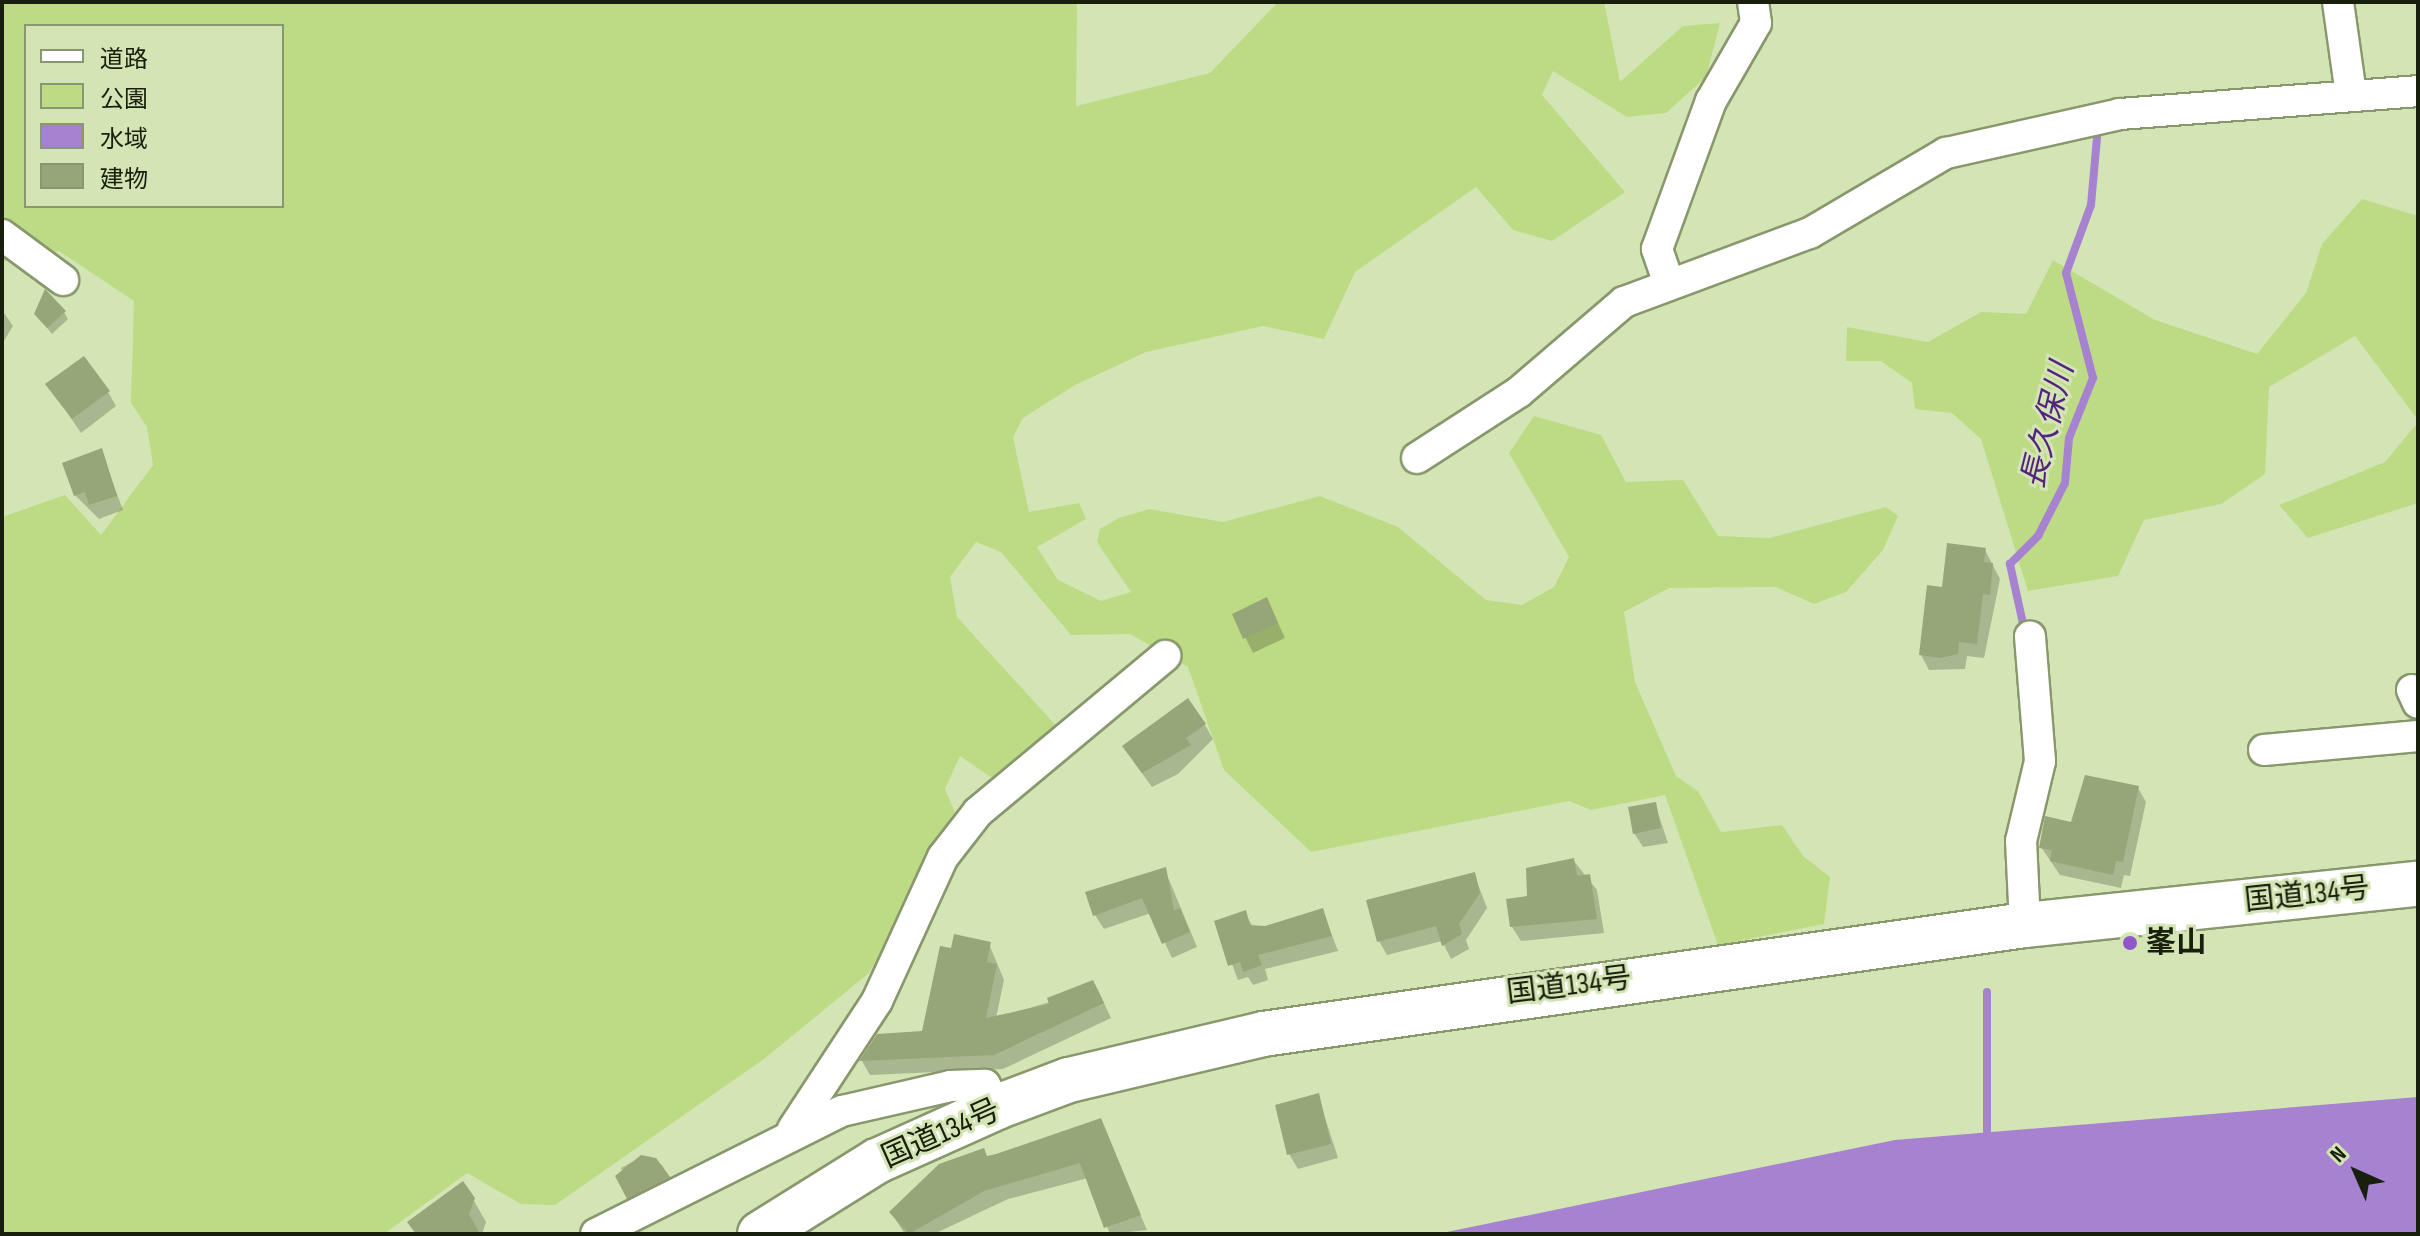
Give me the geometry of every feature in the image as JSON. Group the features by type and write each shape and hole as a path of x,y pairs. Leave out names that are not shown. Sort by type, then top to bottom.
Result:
{"highway":[{"name":"国道134号","path":"760,1234 877,1161 997,1107 1142,1061 1375,1013 2025,925 2418,884"}],"street":[{"path":"1668,281 1657,249 1700,126 1756,23 1753,2"},
{"path":"2338,2 2351,95"},
{"path":"1417,458 1519,392 1624,302 1668,281 1734,266 1810,233 1970,145 2120,114 2418,91"},
{"path":"2,235 63,280"},
{"path":"2025,925 2021,841 2040,761 2030,636"},
{"path":"793,1129 877,1001 943,857 969,823 1165,656"},
{"path":"2264,750 2418,736"},
{"path":"596,1234 793,1129 950,1086 985,1085 997,1107"}],"green space":[{"path":"2,2 1077,2 1076,106 1210,73 1278,2 1604,2 1620,82 1683,26 1720,23 1706,77 1666,113 1627,117 1553,71 1542,95 1625,192 1552,241 1513,230 1476,187 1355,272 1324,339 1263,326 1146,352 1075,385 1023,418 1013,437 1029,512 1079,503 1086,519 1037,547 1058,580 1101,601 1131,592 1097,542 1100,529 1119,518 1149,509 1223,522 1320,496 1398,527 1486,600 1522,605 1554,587 1569,557 1509,453 1534,416 1601,435 1626,482 1683,480 1718,536 1770,538 1886,507 1898,516 1883,550 1846,592 1814,604 1776,587 1669,588 1624,612 1635,682 1676,776 1698,791 1721,832 1782,825 1803,856 1830,877 1824,924 1718,945 1665,795 1591,810 1569,801 1311,852 1224,770 1188,667 1130,634 1071,635 1001,552 976,542 950,577 957,617 1060,730 998,782 960,756 945,789 958,820 869,973 764,1059 555,1205 521,1204 467,1173 384,1234 2,1234 2,517 65,495 101,535 153,465 147,427 131,403 134,301 59,251 2,262"},
{"path":"2362,199 2418,216 2418,420 2355,336 2269,387 2265,474 2221,504 2144,520 2118,576 2028,591 1981,439 1952,413 1915,409 1912,383 1881,361 1846,361 1847,327 1928,342 1981,312 2026,314 2053,260 2155,320 2257,354 2306,293 2322,244"},
{"path":"2418,422 2418,503 2308,538 2279,505 2385,462"}],"water":[{"path":"2418,1097 2418,1234 1437,1234 1895,1140"}],"building":[{"path":"45,289 66,311 47,328 34,314"},
{"path":"84,356 110,391 72,419 45,384"},
{"path":"102,448 117,496 89,505 85,492 74,496 62,463"},
{"path":"1947,543 1986,548 1984,562 1993,563 1990,595 1983,594 1977,644 1959,642 1958,654 1941,658 1919,655 1927,585 1942,587"},
{"path":"1267,597 1278,623 1243,639 1232,614"},
{"path":"1188,698 1206,724 1186,738 1191,745 1142,773 1122,746"},
{"path":"2085,775 2139,786 2123,862 2116,861 2113,875 2050,861 2052,850 2039,848 2045,816 2071,822"},
{"path":"1656,802 1661,828 1633,834 1628,807"},
{"path":"1574,858 1577,876 1590,874 1597,919 1510,927 1506,899 1527,896 1526,868"},
{"path":"1166,867 1174,911 1180,908 1190,932 1162,944 1142,898 1093,916 1085,892"},
{"path":"1475,872 1480,893 1459,924 1462,934 1442,946 1436,926 1377,942 1366,900"},
{"path":"1323,908 1332,936 1258,955 1262,965 1243,972 1240,962 1228,966 1214,921 1246,910 1250,925 1265,926"},
{"path":"954,934 991,942 987,962 997,964 986,1018 1049,1004 1047,998 1093,980 1104,1003 994,1055 859,1061 877,1034 922,1031 940,946 951,948"},
{"path":"1319,1093 1331,1144 1287,1155 1275,1105"},
{"path":"1101,1118 1141,1215 1104,1228 1080,1163 984,1191 909,1234 889,1212 939,1164 984,1148 987,1156 996,1154"},
{"path":"641,1155 656,1158 670,1177 627,1199 615,1176"},
{"path":"463,1181 475,1198 469,1214 480,1234 416,1234 407,1222"}],"waterway":[{"name":"長久保川","path":"2025,633 2010,564 2038,536 2065,483 2069,438 2093,378 2066,273 2091,205 2098,126"},
{"name":"長久保川","path":"1987,992 1987,1132"}],"place":[{"name":"峯山","path":"2130,943"}]}
